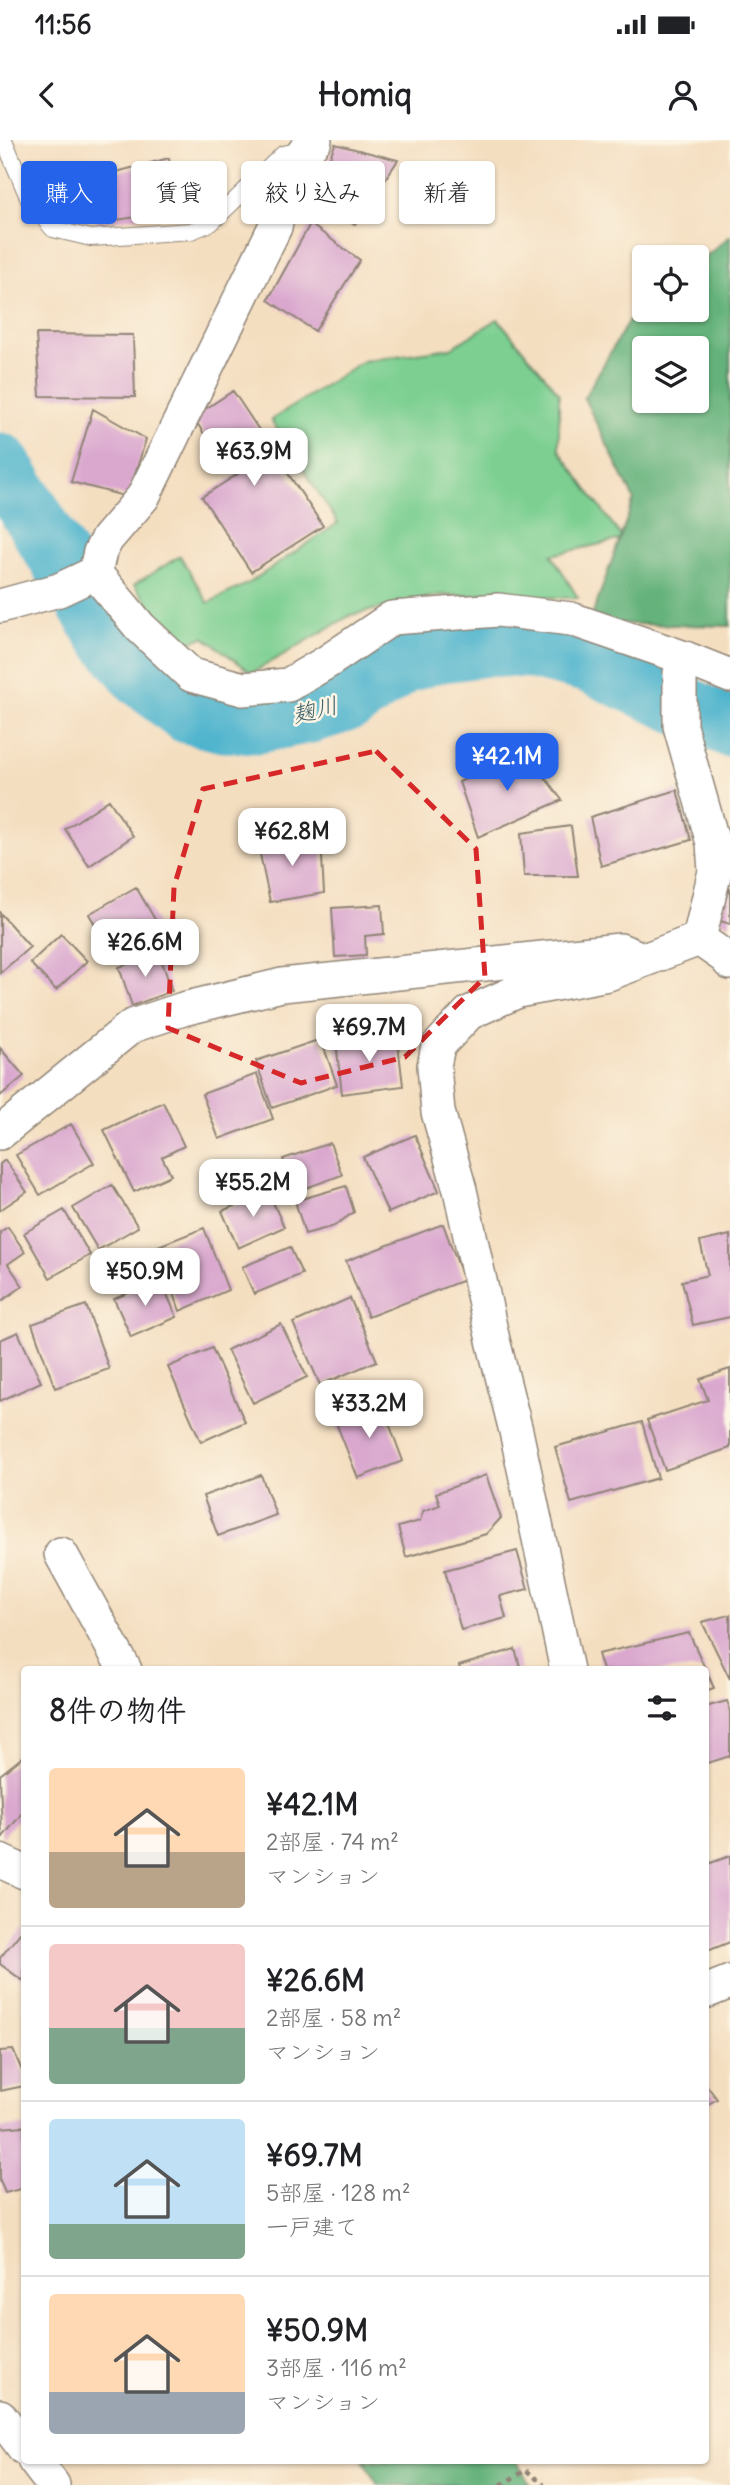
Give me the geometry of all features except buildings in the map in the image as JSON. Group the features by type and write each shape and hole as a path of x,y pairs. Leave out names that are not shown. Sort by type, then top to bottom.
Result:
{"street":[{"path":"0,606 81,580 107,539 143,497 275,227 284,186 310,145"},
{"path":"81,580 139,627 191,675 243,689 288,685 392,618 498,610 571,619 682,665 730,676"},
{"path":"566,1666 516,1431 460,1190 438,1112 434,1066 438,1046 470,1013 517,991 608,974 646,960 721,954 713,843 680,726 682,665"},
{"path":"0,1133 132,1026 183,1009 282,985 620,950 646,960"},
{"path":"61,1554 123,1666"},
{"path":"0,1861 21,1871"},
{"path":"709,1990 730,1982"},
{"path":"0,2416 21,2444"},
{"path":"37,2464 53,2485"}],"lane":[{"path":"4,140 30,202 54,229 91,237 191,230 211,223 284,154 310,145"}],"path":[{"path":"501,2485 526,2470 544,2485"}],"highlighted area":[{"path":"376,751 476,849 485,977 405,1057 301,1083 168,1028 174,887 203,789"}],"green space":[{"path":"730,236 730,626 629,624 591,619 634,499 584,398 632,319 632,322 709,322 709,254"},
{"path":"498,319 559,393 559,450 623,539 552,555 578,598 441,595 351,615 252,673 204,637 180,645 134,585 180,556 208,603 249,583 338,523 271,420 363,361 451,348"},
{"path":"365,2464 519,2464 530,2485 378,2485"}],"waterway":[{"name":"麹川","path":"0,463 104,631 142,677 187,713 224,722 258,723 310,713 352,700 402,664 435,653 488,646 529,648 589,663 730,727"}]}
